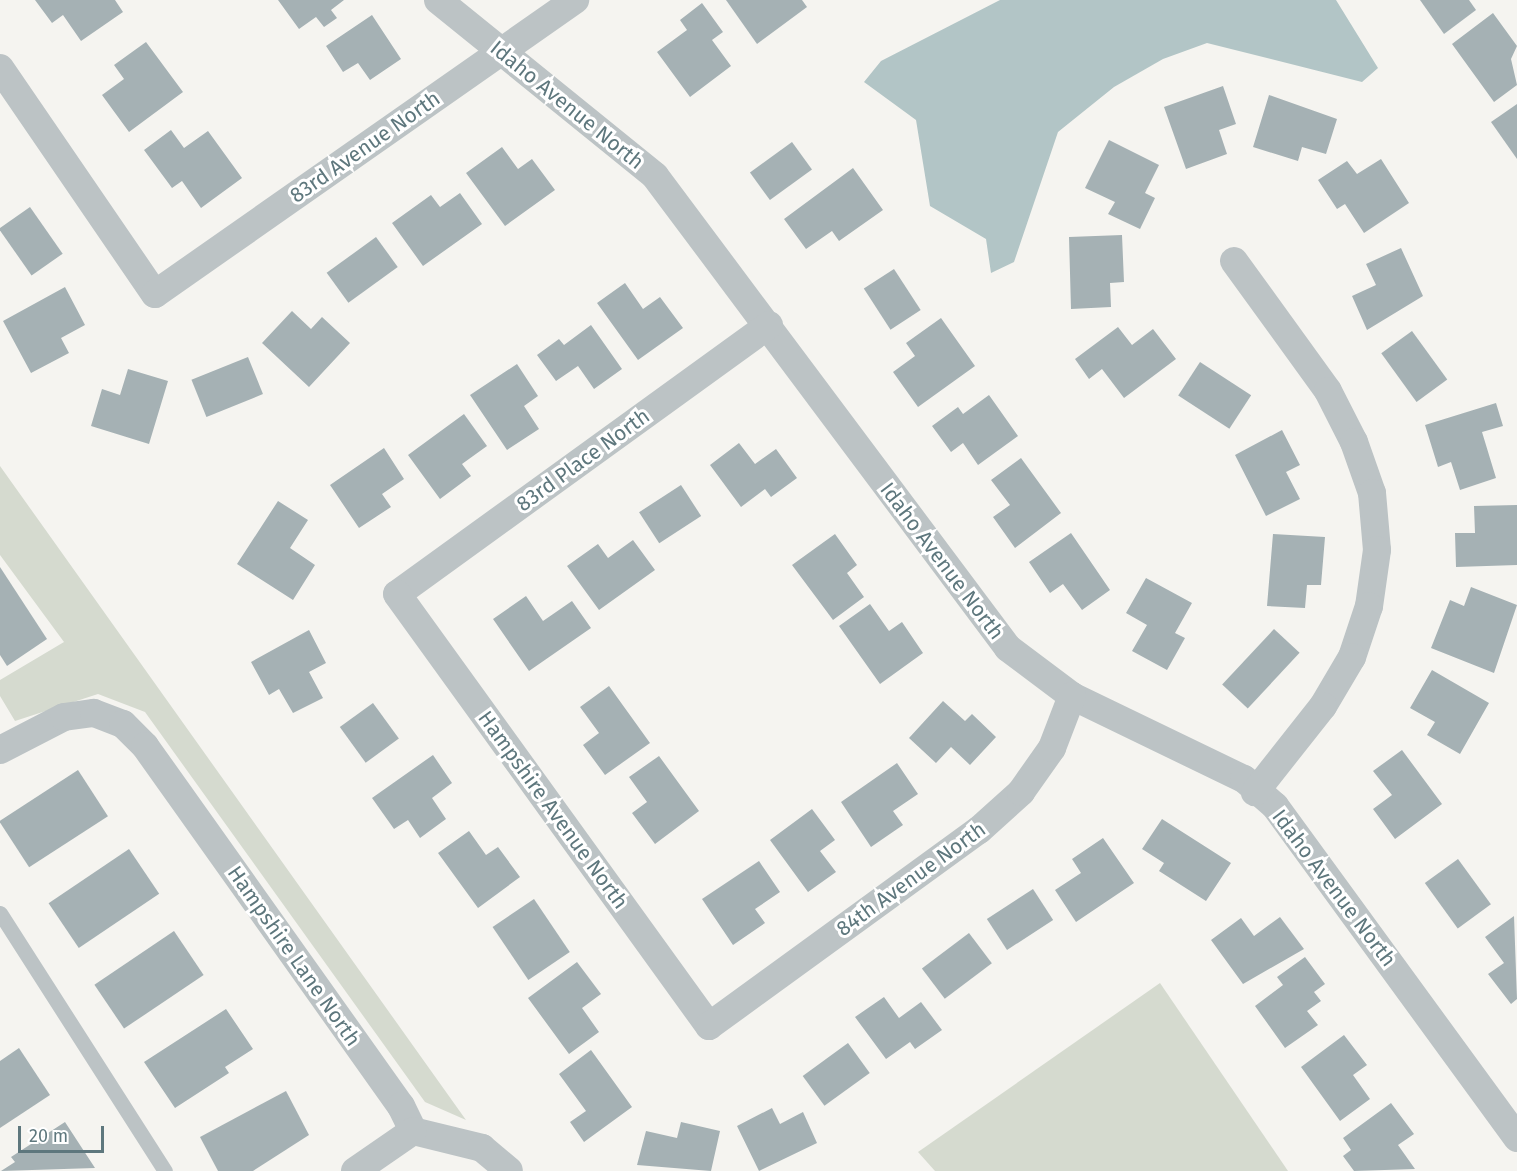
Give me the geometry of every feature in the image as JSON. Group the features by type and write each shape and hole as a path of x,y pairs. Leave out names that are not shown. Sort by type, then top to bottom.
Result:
{"street":[{"name":"Idaho Avenue North","path":"438,0 618,140 655,176 769,325 981,619 1039,675 1072,696 1208,760 1255,792 1301,839 1517,1138"},
{"name":"83rd Avenue North","path":"0,68 156,294 575,0"},
{"path":"1234,261 1328,391 1354,442 1372,493 1377,550 1369,606 1352,657 1323,706 1255,792"},
{"name":"83rd Place North","path":"397,594 769,325"},
{"name":"Hampshire Avenue North","path":"397,594 709,1026"},
{"name":"84th Avenue North","path":"709,1026 979,831 1021,792 1052,748 1072,696"},
{"name":"Hampshire Lane North","path":"0,750 36,727 93,713 123,724 145,746 401,1106 412,1131"},
{"path":"355,1171 412,1131 482,1148 509,1171"}],"lane":[{"path":"0,913 165,1171"}],"shaded area":[{"path":"1000,0 1336,0 1378,68 1362,82 1207,43 1163,59 1114,87 1058,132 1014,262 991,273 986,239 930,206 916,120 864,82 881,61"},
{"path":"0,466 466,1120 425,1102 145,712 98,694 15,721 0,696 0,680 64,642 0,555"},
{"path":"1160,983 1288,1171 935,1171 918,1152"}],"building":[{"path":"35,0 115,0 123,12 81,41 63,15 52,23"},
{"path":"278,0 344,0 331,10 337,18 324,27 316,17 299,29"},
{"path":"726,0 802,0 807,7 757,44"},
{"path":"1420,0 1469,0 1476,10 1444,34"},
{"path":"702,3 723,32 712,40 731,66 690,97 657,52 687,30 680,20"},
{"path":"1493,13 1517,46 1511,59 1517,85 1494,102 1452,44"},
{"path":"372,15 401,59 370,80 358,63 343,72 326,46"},
{"path":"146,42 183,92 129,132 102,95 124,79 114,65"},
{"path":"1223,86 1236,124 1219,130 1227,154 1186,169 1164,107"},
{"path":"1269,95 1337,119 1326,154 1302,147 1298,161 1253,147"},
{"path":"1517,104 1517,159 1491,122"},
{"path":"171,130 184,148 208,131 242,178 201,208 182,181 172,188 144,150"},
{"path":"1109,140 1159,165 1145,193 1155,198 1140,229 1108,214 1115,202 1085,188"},
{"path":"792,142 812,170 770,200 750,173"},
{"path":"502,147 518,169 532,159 555,190 505,226 466,173"},
{"path":"1381,159 1409,203 1364,233 1345,204 1337,209 1318,180 1347,161 1357,174"},
{"path":"853,168 883,210 839,241 832,231 806,249 784,219"},
{"path":"460,193 482,224 423,266 392,223 431,195 440,207"},
{"path":"30,207 63,254 32,275 0,230 0,228"},
{"path":"1122,235 1124,282 1110,283 1111,307 1071,309 1069,237"},
{"path":"376,237 398,267 348,303 327,273"},
{"path":"1401,248 1423,296 1367,330 1352,296 1376,285 1366,264"},
{"path":"894,269 921,310 890,330 864,289"},
{"path":"625,283 643,309 660,297 683,328 638,360 597,303"},
{"path":"65,287 85,325 61,338 69,353 31,373 3,321"},
{"path":"292,311 311,329 322,317 350,343 309,387 262,343"},
{"path":"941,318 975,366 918,407 893,372 915,356 906,343"},
{"path":"591,325 622,369 594,389 578,366 556,381 537,355 559,339 564,345"},
{"path":"1118,327 1132,345 1153,329 1176,359 1124,398 1102,369 1089,379 1075,359"},
{"path":"1412,331 1447,380 1417,402 1381,353"},
{"path":"248,357 263,394 206,417 191,380"},
{"path":"1200,362 1251,395 1229,429 1178,396"},
{"path":"517,364 538,396 524,406 539,429 507,450 470,395"},
{"path":"128,369 168,381 149,444 91,426 102,389 120,395"},
{"path":"989,395 1018,436 978,465 963,443 951,452 932,426 958,407 963,414"},
{"path":"1496,403 1503,426 1482,432 1496,478 1460,490 1451,462 1438,467 1425,425"},
{"path":"464,414 487,446 462,464 471,476 440,499 408,455"},
{"path":"1282,430 1300,465 1286,472 1300,499 1266,516 1235,455"},
{"path":"739,443 755,464 776,449 797,478 771,497 765,489 741,507 710,465"},
{"path":"384,448 404,479 382,494 391,507 359,528 330,485"},
{"path":"1021,458 1061,513 1015,548 993,517 1010,505 991,480"},
{"path":"681,485 701,516 659,543 639,512"},
{"path":"278,501 308,520 290,548 315,565 293,600 237,564"},
{"path":"1517,505 1517,565 1456,567 1455,533 1475,533 1474,506"},
{"path":"1071,533 1110,590 1082,610 1063,584 1050,593 1029,562"},
{"path":"835,534 857,565 847,573 864,597 833,620 792,565"},
{"path":"1273,534 1325,537 1321,585 1307,585 1305,608 1267,606"},
{"path":"633,540 655,570 599,610 567,566 598,544 608,558"},
{"path":"0,567 47,639 7,666 0,655"},
{"path":"1146,578 1192,603 1175,633 1185,638 1167,670 1132,651 1147,625 1126,613"},
{"path":"1471,587 1517,605 1494,673 1431,648 1450,600 1464,606"},
{"path":"526,596 543,621 572,601 591,628 529,671 493,619"},
{"path":"870,604 889,631 902,622 923,653 880,684 839,626"},
{"path":"1274,629 1300,653 1248,708 1222,685"},
{"path":"309,630 326,663 309,672 323,698 293,713 279,689 269,695 251,662"},
{"path":"1432,670 1489,703 1460,754 1427,735 1435,722 1410,708"},
{"path":"609,686 650,743 605,775 583,745 599,733 580,707"},
{"path":"943,701 965,721 972,714 996,737 970,765 951,747 936,763 909,738"},
{"path":"373,703 399,739 366,763 340,727"},
{"path":"1402,750 1442,804 1395,839 1373,809 1392,795 1373,771"},
{"path":"433,755 452,783 432,798 446,819 420,838 408,820 394,829 372,798"},
{"path":"659,756 699,811 655,844 632,813 647,802 629,777"},
{"path":"897,763 918,794 893,811 903,825 871,847 841,802"},
{"path":"78,770 108,816 29,867 0,821"},
{"path":"812,809 835,840 820,851 836,872 808,892 770,840"},
{"path":"1162,819 1231,863 1206,901 1159,871 1164,863 1142,849"},
{"path":"469,831 486,855 498,847 520,877 478,908 438,853"},
{"path":"1103,838 1134,883 1076,922 1055,890 1081,873 1072,859"},
{"path":"129,849 159,894 79,948 49,903"},
{"path":"1458,859 1491,904 1458,928 1425,883"},
{"path":"759,861 780,892 755,909 765,923 733,945 702,899"},
{"path":"1033,889 1053,920 1007,950 987,919"},
{"path":"534,899 570,952 528,980 493,927"},
{"path":"1514,916 1517,999 1511,1004 1488,974 1504,963 1485,937"},
{"path":"1280,917 1304,949 1243,984 1211,940 1241,918 1254,936"},
{"path":"174,931 204,975 124,1029 94,985"},
{"path":"969,933 992,963 945,999 922,969"},
{"path":"1305,957 1325,984 1314,992 1321,1001 1307,1011 1318,1025 1285,1048 1255,1006 1283,985 1277,977"},
{"path":"577,962 601,994 582,1008 599,1032 569,1054 528,998"},
{"path":"884,997 899,1018 921,1002 942,1030 915,1049 910,1042 886,1059 855,1017"},
{"path":"226,1009 253,1049 225,1067 229,1073 175,1108 144,1062"},
{"path":"1344,1035 1367,1065 1353,1075 1370,1099 1340,1121 1301,1067"},
{"path":"848,1043 870,1073 824,1106 803,1076"},
{"path":"19,1048 50,1095 0,1128 0,1061"},
{"path":"591,1050 632,1107 584,1142 570,1122 586,1111 559,1074"},
{"path":"286,1091 309,1135 253,1171 218,1171 200,1137"},
{"path":"1391,1103 1414,1134 1398,1145 1415,1169 1354,1171 1343,1156 1351,1150 1343,1138"},
{"path":"772,1108 780,1124 803,1112 817,1143 759,1171 737,1126"},
{"path":"65,1122 95,1168 1,1171 15,1162 11,1157"},
{"path":"681,1122 720,1131 711,1171 637,1165 646,1131 677,1138"}]}
